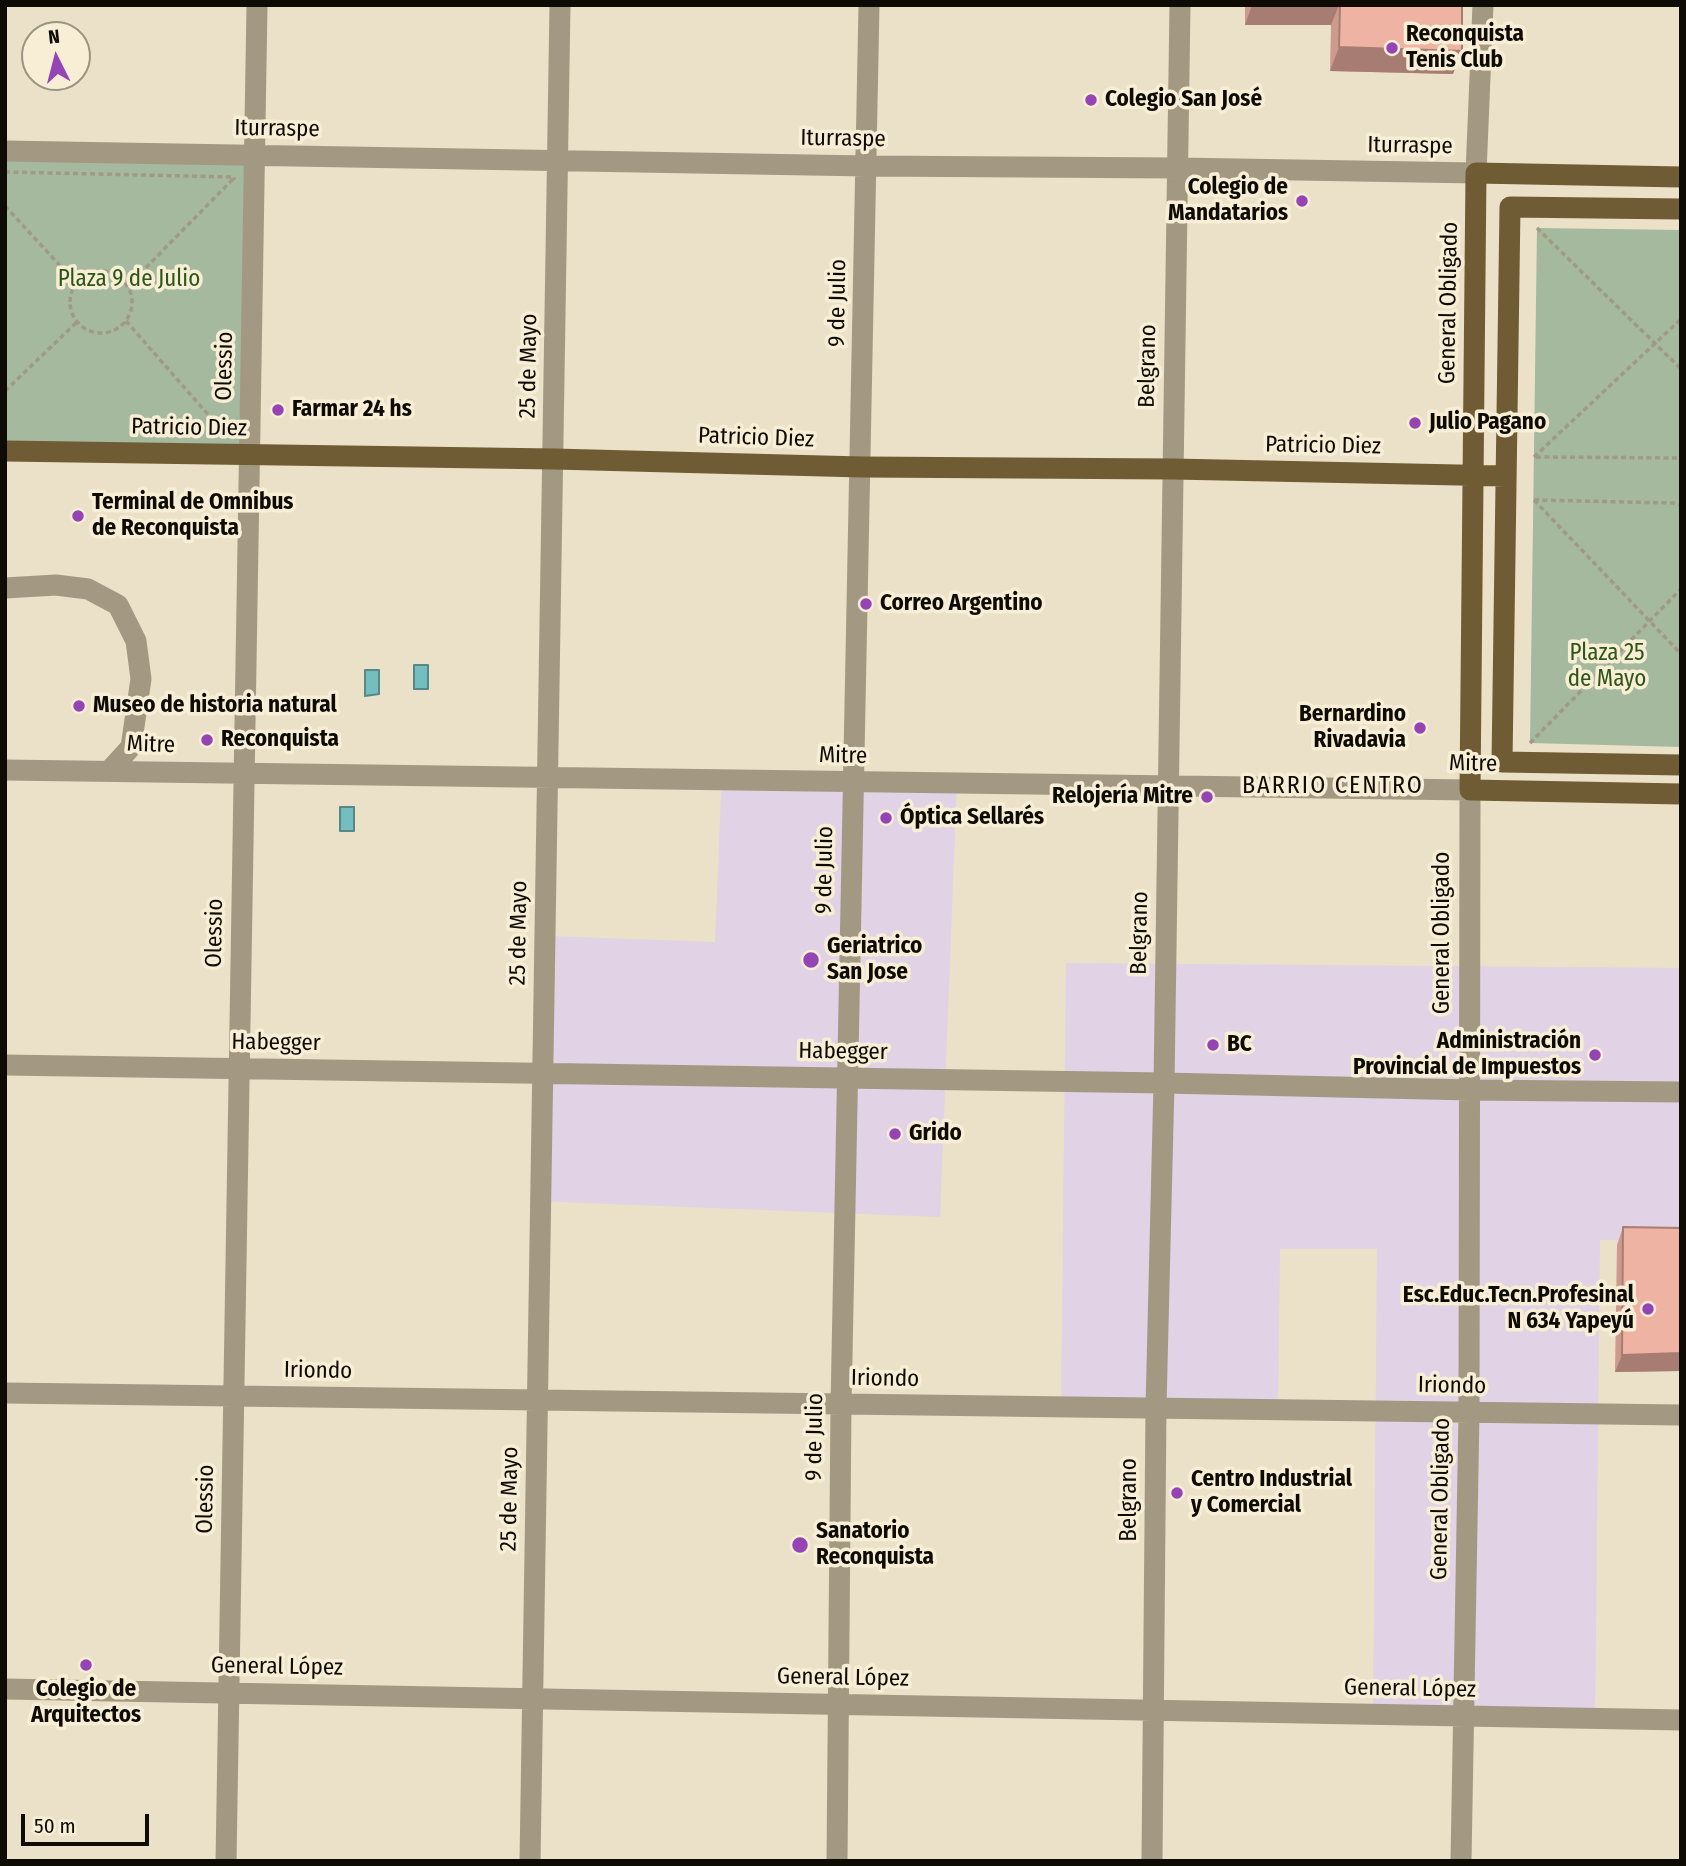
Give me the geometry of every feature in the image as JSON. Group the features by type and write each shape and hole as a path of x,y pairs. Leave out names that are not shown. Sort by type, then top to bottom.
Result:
{"main road":[{"name":"Iturraspe","path":"1476,173 1681,177"},
{"name":"General Obligado","path":"1470,790 1476,173"},
{"path":"1506,476 1510,207 1681,209"},
{"name":"Patricio Diez","path":"5,451 1506,476"},
{"name":"Mitre","path":"1506,476 1502,762 1681,765"},
{"name":"Mitre","path":"1470,790 1681,794"}],"street":[{"name":"Olessio","path":"226,1861 257,5"},
{"name":"25 de Mayo","path":"530,1861 561,5"},
{"name":"9 de Julio","path":"837,1861 841,1405 862,467 869,5"},
{"name":"Belgrano","path":"1152,1861 1156,1407 1164,1083 1180,5"},
{"name":"General Obligado","path":"1476,173 1483,5"},
{"name":"Iturraspe","path":"5,151 867,166 1476,173"},
{"path":"5,587 56,585 88,589 118,605 136,641 141,679 131,747 110,770"},
{"name":"Mitre","path":"5,770 1470,790"},
{"name":"General Obligado","path":"1461,1861 1469,1413 1470,790"},
{"name":"Habegger","path":"5,1065 1681,1092"},
{"name":"Iriondo","path":"5,1393 1681,1415"},
{"name":"General López","path":"5,1689 1681,1720"}],"path":[{"path":"5,172 234,177"},
{"path":"234,177 234,191"},
{"path":"127,286 234,177"},
{"path":"5,206 77,284"},
{"path":"1537,228 1681,369"},
{"path":"103,271 117,276 127,286 132,304 126,321 114,331 98,333 83,328 77,322 70,300 77,284 88,274 103,271"},
{"path":"1681,319 1534,457 1681,458"},
{"path":"126,321 230,440"},
{"path":"5,391 77,322"},
{"path":"230,426 230,440"},
{"path":"217,439 230,440"},
{"path":"1681,505 1534,500 1681,654"},
{"path":"1530,743 1681,589"}],"shaded area":[{"path":"722,773 957,782 940,1217 535,1201 546,936 715,942"},
{"path":"1066,963 1681,968 1681,1241 1600,1240 1595,1724 1373,1722 1377,1249 1280,1249 1278,1409 1061,1407"}],"green space":[{"name":"Plaza 9 de Julio","path":"5,151 254,155 249,455 5,451"},
{"name":"Plaza 25 de Mayo","path":"1537,228 1681,230 1681,747 1530,743"}],"water":[{"path":"414,665 428,665 428,689 414,689"},
{"path":"365,670 379,670 379,694 365,696"},
{"path":"340,807 354,807 354,831 340,831"}],"building":[{"path":"1340,5 1462,5 1462,51 1339,47"},
{"name":"Esc.Educ.Tecn.Profesinal N 634 Yapeyú","path":"1623,1227 1681,1228 1681,1353 1622,1355"}],"place":[{"name":"Reconquista Tenis Club","path":"1392,48"},
{"name":"Colegio San José","path":"1091,100"},
{"name":"Colegio de Mandatarios","path":"1302,201"},
{"name":"Farmar 24 hs","path":"278,410"},
{"name":"Julio Pagano","path":"1415,423"},
{"name":"Terminal de Omnibus de Reconquista","path":"78,516"},
{"name":"Correo Argentino","path":"866,604"},
{"name":"Museo de historia natural","path":"79,706"},
{"name":"Bernardino Rivadavia","path":"1420,728"},
{"name":"Reconquista","path":"207,740"},
{"name":"Relojería Mitre","path":"1207,797"},
{"name":"Óptica Sellarés","path":"886,818"},
{"name":"Geriatrico San Jose","path":"811,960"},
{"name":"BC","path":"1213,1045"},
{"name":"Administración Provincial de Impuestos","path":"1595,1055"},
{"name":"Grido","path":"895,1134"},
{"name":"Esc.Educ.Tecn.Profesinal N 634 Yapeyú","path":"1648,1309"},
{"name":"Centro Industrial y Comercial","path":"1177,1493"},
{"name":"Sanatorio Reconquista","path":"800,1545"},
{"name":"Colegio de Arquitectos","path":"86,1665"}],"district":[{"name":"BARRIO CENTRO","path":"1333,786"}]}
